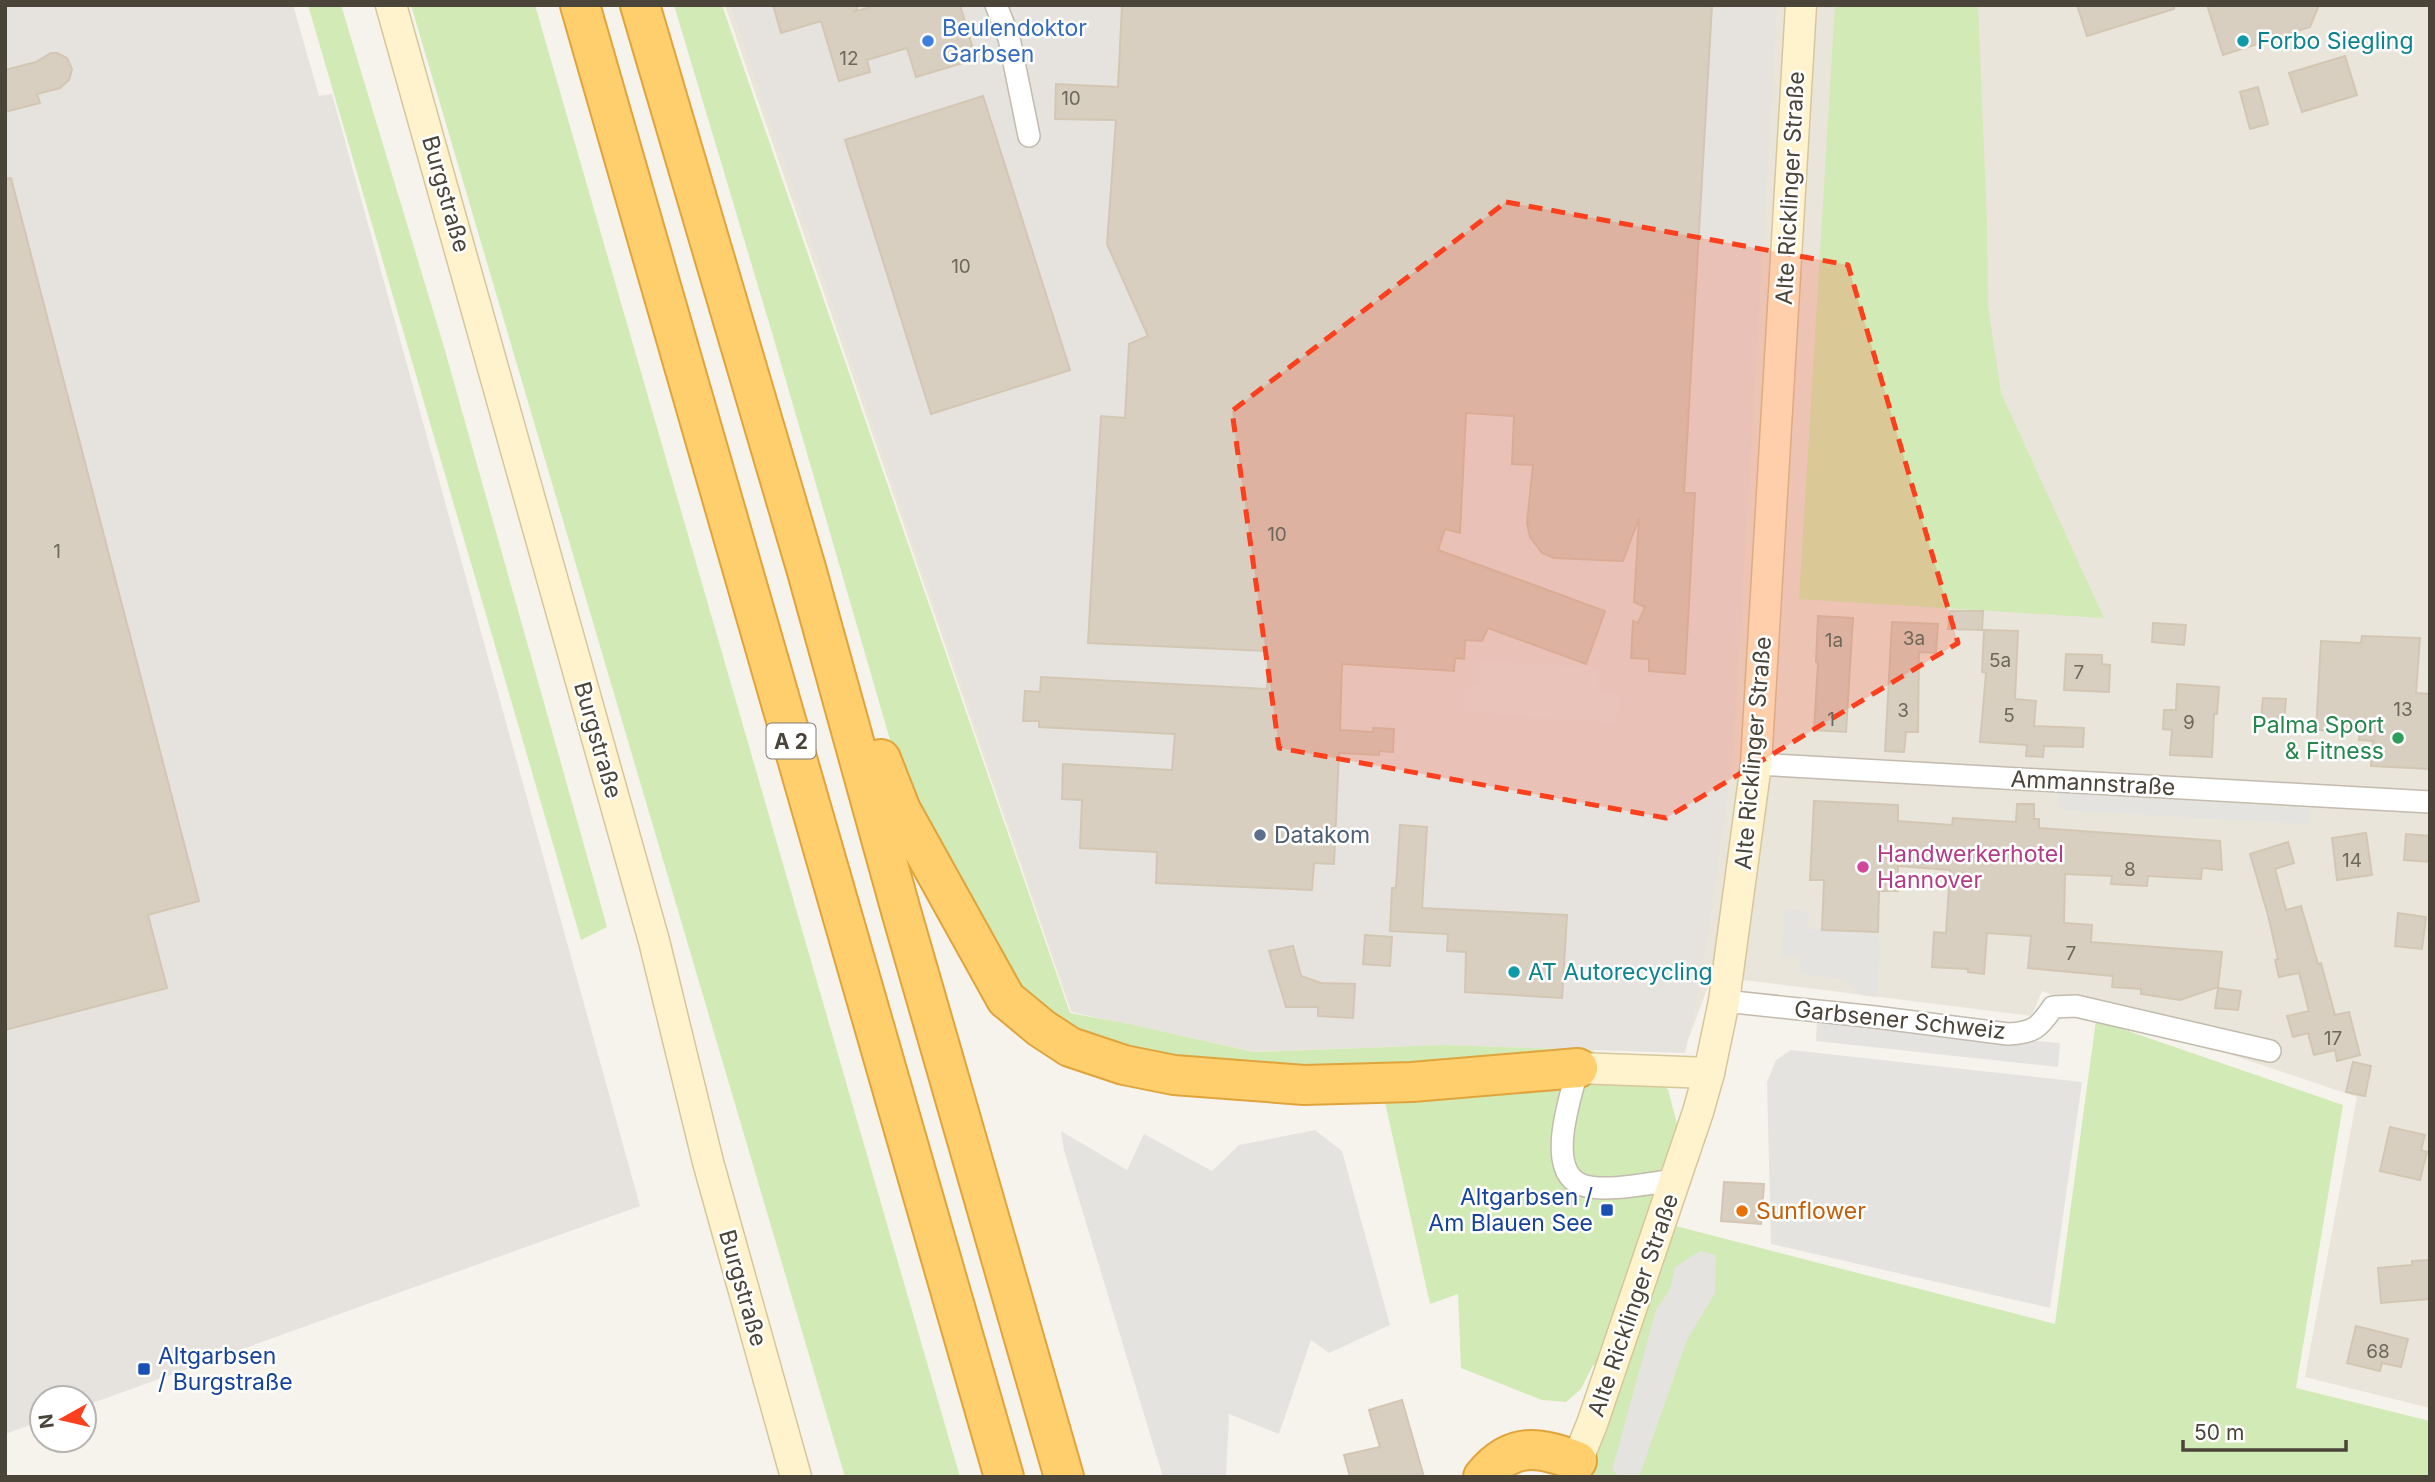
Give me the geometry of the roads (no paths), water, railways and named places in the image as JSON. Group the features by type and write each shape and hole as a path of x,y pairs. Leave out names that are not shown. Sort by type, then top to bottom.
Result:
{"highway":[{"name":"A 2","path":"580,5 1004,1477"},
{"name":"A 2","path":"640,5 806,568 904,925 1064,1477"},
{"path":"806,568 901,810 1006,999 1055,1039 1087,1054 1174,1075 1304,1085 1412,1082 1578,1068"},
{"path":"1483,1477 1492,1466 1507,1456 1523,1451 1545,1450 1574,1469"}],"street":[{"name":"Burgstraße","path":"391,5 654,941 708,1163 796,1477"},
{"path":"996,5 1009,38 1029,136"},
{"name":"Alte Ricklinger Straße","path":"1574,1469 1592,1424 1675,1180 1709,1073 1724,1001 1756,764 1801,5"},
{"name":"Ammannstraße","path":"1756,764 2430,802"},
{"name":"Garbsener Schweiz","path":"1724,1001 2008,1034 2027,1033 2043,1022 2053,1007 2076,1006 2270,1051"},
{"path":"1675,1180 1610,1187 1579,1184 1572,1176 1564,1166 1561,1151 1578,1068 1709,1073"}],"place":[{"name":"Beulendoktor Garbsen","path":"928,41"},
{"name":"Forbo Siegling","path":"2243,41"},
{"name":"Palma Sport & Fitness","path":"2398,738"},
{"name":"Datakom","path":"1260,835"},
{"name":"Handwerkerhotel Hannover","path":"1863,867"},
{"name":"AT Autorecycling","path":"1514,972"},
{"name":"Altgarbsen / Am Blauen See","path":"1607,1210"},
{"name":"Sunflower","path":"1742,1211"},
{"name":"Altgarbsen / Burgstraße","path":"144,1369"}]}
